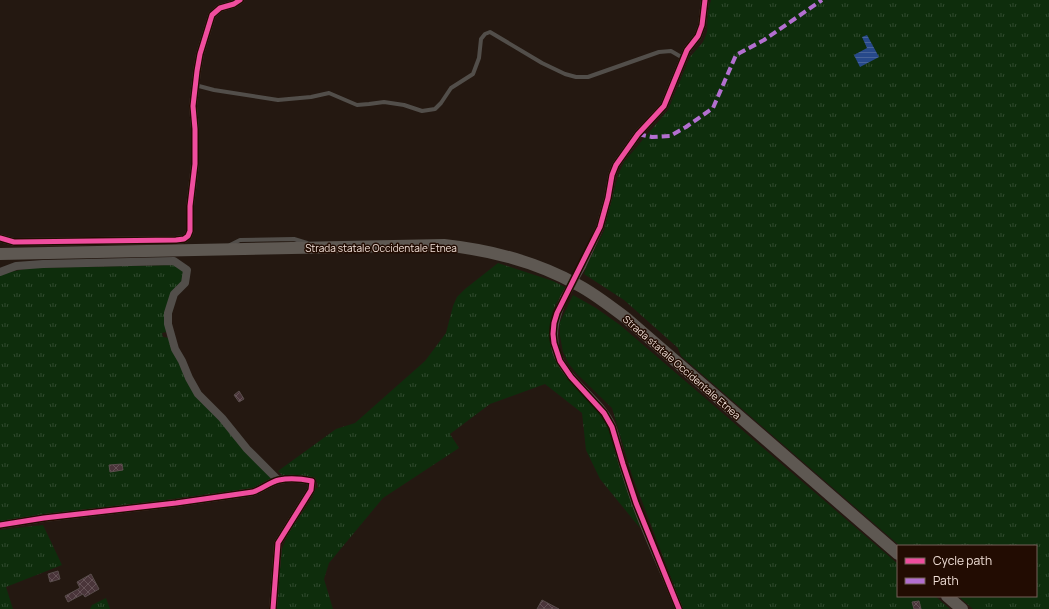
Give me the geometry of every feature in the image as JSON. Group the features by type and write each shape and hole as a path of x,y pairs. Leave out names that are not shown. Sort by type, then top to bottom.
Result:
{"main road":[{"name":"Strada statale Occidentale Etnea","path":"0,254 444,245 470,248 522,262 550,272 578,285 626,318 897,553"},
{"path":"948,597 962,609"}],"street":[{"path":"0,238 14,242 33,242 184,239 188,236 190,231 190,206 195,164 195,129 193,106 200,54 212,15 220,8 234,4 240,0"},
{"path":"678,609 636,503 612,427 604,413 565,368 557,352 554,324 564,298 582,266 600,227 608,198 612,175 616,165 638,134 664,106 687,50 700,31 705,0"},
{"path":"0,272 16,266 42,264 174,261 187,270 185,283 174,294 168,313 168,324 175,348 198,394 222,418 247,449 278,480"},
{"path":"0,525 44,518 176,503 253,492 278,480 304,479 312,481 311,490 278,543 273,609"}],"lane":[{"path":"195,85 214,90 278,100 329,93 357,104 384,102 404,105 422,111 435,109 451,88 473,74 479,58 481,39 485,34 490,32 542,63 565,74 576,77 588,77 659,52 671,51 684,58"}],"green space":[{"path":"711,0 1049,0 1049,609 973,609 959,597 1037,597 1037,545 899,545 681,356 678,348 624,300 584,274 604,231 618,175 624,162 668,110 690,57 703,42 707,32 708,12"},
{"path":"498,263 553,281 565,287 552,315 549,333 551,349 557,363 566,376 607,425 640,528 600,479 586,450 582,413 545,384 490,404 450,434 459,448 383,498 329,563 324,579 333,609 276,609 282,549 289,532 313,497 314,488 318,488 317,482 307,476 283,476 278,471 336,429 355,423 425,361 446,333 457,297"},
{"path":"175,265 181,268 184,273 166,332 162,333 163,337 169,338 190,387 271,477 271,480 254,488 0,522 0,274 30,268"},
{"path":"573,295 596,308 620,325 897,563 897,597 936,597 950,609 683,609 632,475 612,408 577,374 569,364 563,352 560,336 560,322"},
{"path":"43,525 62,565 6,587 13,609 0,609 0,530"},
{"path":"106,598 110,609 90,609 92,605"}],"water":[{"path":"867,35 879,57 860,67 854,55 867,48 862,37"}],"building":[{"path":"239,391 244,399 239,402 234,395"},
{"path":"122,464 123,470 110,472 109,465"},
{"path":"58,571 60,579 50,582 48,574"},
{"path":"91,574 99,589 85,597 83,594 68,602 65,596 80,588 77,582"},
{"path":"542,600 559,609 537,609"},
{"path":"919,601 921,609 914,609 912,602"}],"marked path":[{"path":"638,134 652,137 670,136 713,108 736,55 764,40 822,0"}],"cycle path":[{"path":"0,238 14,242 176,240 184,239 188,236 190,231 190,206 195,164 195,129 193,106 200,54 212,15 220,8 234,4 240,0"},
{"path":"679,609 636,503 612,427 604,413 571,377 560,361 554,343 553,334 557,313 600,227 608,198 612,175 616,165 638,134 664,106 687,50 698,36 702,25 705,0"},
{"path":"0,525 44,518 176,503 253,492 272,482 283,479 312,481 311,490 278,543 273,609"}]}
